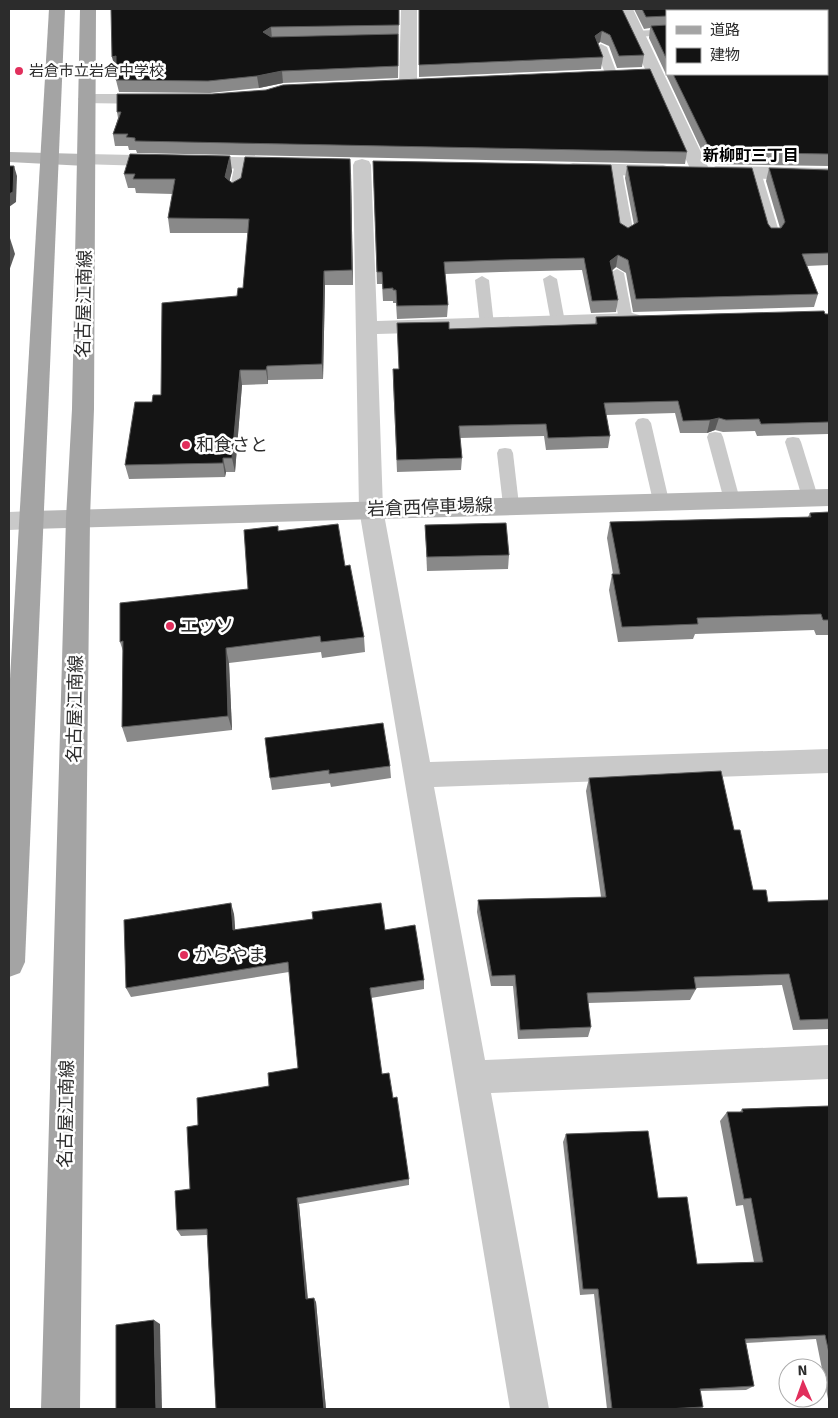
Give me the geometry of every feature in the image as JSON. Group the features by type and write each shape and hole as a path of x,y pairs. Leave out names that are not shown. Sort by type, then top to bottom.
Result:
{"main road":[{"path":"9,962 20,520 49,158 57,9"},
{"name":"名古屋江南線","path":"60,1409 78,518 83,409 88,9"},
{"path":"9,157 86,160"},
{"name":"岩倉西停車場線","path":"20,520 820,497"}],"street":[{"path":"408,86 403,42 409,9"},
{"path":"625,9 700,171"},
{"path":"592,77 656,74"},
{"path":"388,86 428,85"},
{"path":"87,98 166,98"},
{"path":"86,160 297,164"},
{"path":"363,165 371,509 530,1409"},
{"path":"558,169 829,174"},
{"path":"366,328 655,319"},
{"path":"418,775 829,761"},
{"path":"471,1077 829,1062"}],"lane":[{"path":"616,9 625,9"},
{"path":"637,34 666,32"},
{"path":"601,47 612,76"},
{"path":"235,192 241,163"},
{"path":"616,170 626,235"},
{"path":"755,172 772,235"},
{"path":"617,273 626,320"},
{"path":"550,279 558,322"},
{"path":"482,280 487,324"},
{"path":"643,423 660,501"},
{"path":"715,437 732,500"},
{"path":"793,442 820,497"},
{"path":"505,453 511,505"}],"building":[{"path":"111,9 399,9 399,25 271,27 263,32 271,37 398,34 398,66 282,71 257,76 208,81 116,80 116,56 112,57"},
{"path":"419,9 622,9 644,55 619,56 610,35 602,31 595,36 603,57 419,65"},
{"path":"642,9 829,9 829,38 828,10 666,10 666,16 646,17"},
{"path":"666,25 666,58 651,26"},
{"path":"829,51 829,154 711,152 673,75 828,75"},
{"path":"650,69 687,152 135,141 135,138 126,137 128,134 113,134 121,112 117,112 117,94 212,94 266,90 283,85"},
{"path":"130,154 230,156 225,177 232,183 241,178 245,157 350,159 352,270 324,271 322,364 267,366 266,370 240,370 232,458 223,458 223,463 125,465 135,402 152,402 153,395 161,395 162,303 237,296 238,288 243,288 249,219 168,218 175,179 133,179 135,174 124,174"},
{"path":"373,161 611,165 620,223 628,228 638,222 627,166 752,168 768,224 771,228 781,228 785,222 769,168 829,170 829,253 802,254 818,294 636,299 628,260 618,255 610,261 618,300 592,301 584,258 501,260 444,262 448,305 397,306 396,290 393,290 393,288 383,289 382,272 377,272"},
{"path":"9,166 14,166 13,192 9,194"},
{"path":"824,311 825,314 829,314 829,422 761,424 759,419 726,420 719,418 683,421 678,401 604,403 610,436 548,438 546,424 459,426 462,458 397,460 393,369 399,369 397,323 449,322 449,329 597,324 596,317"},
{"path":"829,512 829,620 823,620 821,614 697,618 698,624 622,627 612,574 620,574 610,522 811,517 810,513"},
{"path":"506,523 509,555 427,557 425,525"},
{"path":"338,524 345,566 350,565 364,637 321,642 320,636 226,648 228,716 122,727 123,641 120,642 120,603 248,589 244,530 278,526 278,531"},
{"path":"383,723 390,766 329,774 329,770 270,778 265,738"},
{"path":"721,771 734,830 740,830 753,890 766,890 768,902 829,900 829,1019 800,1020 789,974 694,977 696,989 587,993 591,1027 520,1030 515,975 492,976 478,900 606,897 589,778"},
{"path":"231,903 233,930 313,919 312,912 381,903 385,930 415,925 424,980 370,988 382,1074 389,1073 393,1098 397,1097 409,1179 297,1198 306,1299 314,1298 324,1409 216,1409 207,1229 177,1230 175,1191 190,1189 187,1127 198,1125 197,1098 269,1086 268,1073 298,1068 288,962 126,988 124,920"},
{"path":"829,1106 829,1353 825,1335 745,1339 754,1386 700,1389 703,1407 612,1409 598,1289 583,1289 566,1134 648,1131 658,1198 687,1197 697,1264 763,1262 751,1198 744,1199 727,1112 743,1112 742,1109"},
{"path":"154,1320 156,1409 116,1409 116,1325"}],"place":[{"name":"岩倉市立岩倉中学校","path":"19,71"},
{"name":"和食さと","path":"186,445"},
{"name":"エッソ","path":"170,626"},
{"name":"からやま","path":"184,955"}],"district":[{"name":"新柳町三丁目","path":"751,156"}]}
